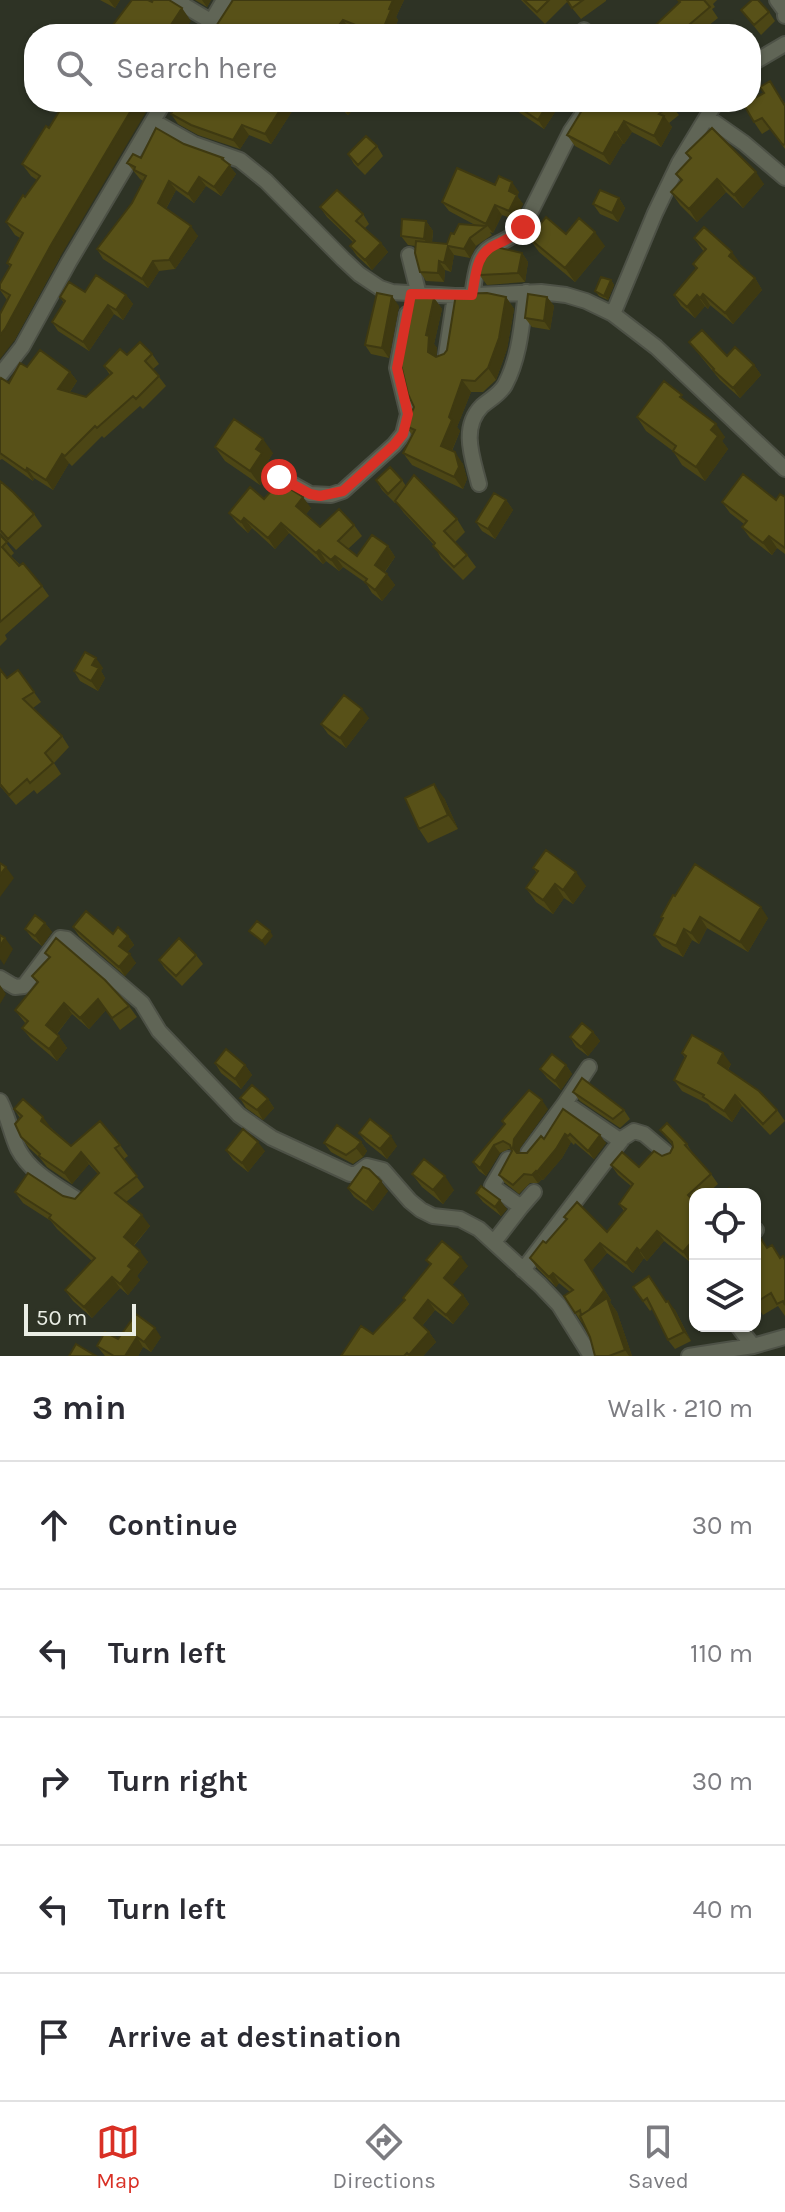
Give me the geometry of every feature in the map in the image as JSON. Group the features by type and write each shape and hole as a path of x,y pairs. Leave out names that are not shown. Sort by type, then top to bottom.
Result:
{"street":[{"path":"175,0 203,24"},
{"path":"210,24 224,0"},
{"path":"777,0 785,16"},
{"path":"761,58 782,45 785,28"},
{"path":"0,375 22,347 158,112"},
{"path":"472,295 478,260 491,246 505,241 523,227 571,131 584,112"},
{"path":"613,314 679,163 710,112"},
{"path":"707,117 785,178"},
{"path":"153,121 194,144 240,160 266,181 359,274 380,288 392,292 455,296 541,292 586,301 613,314 656,347 785,469"},
{"path":"279,477 310,494 320,496 343,491 403,434 408,414 397,368 415,294 409,255"},
{"path":"479,484 469,439 470,426 483,406 503,388 509,375 520,336 526,292"},
{"path":"445,359 455,296"},
{"path":"0,978 15,987 24,986 60,938 67,939 142,1003 159,1031 239,1115 291,1149 350,1174 356,1174 367,1166 383,1170 421,1210 433,1216 470,1223 559,1305 591,1356"},
{"path":"528,1153 589,1067"},
{"path":"0,1101 18,1149 26,1160 36,1171 76,1199"},
{"path":"565,1103 621,1141"},
{"path":"523,1270 621,1141 634,1131 644,1134 670,1156"},
{"path":"508,1159 492,1186 521,1207"},
{"path":"494,1242 534,1192"},
{"path":"742,1332 753,1346"},
{"path":"689,1356 731,1353 785,1337"}],"building":[{"path":"132,0 169,0 182,8 172,24 114,24"},
{"path":"233,0 393,0 385,24 353,24 343,20 340,24 217,24"},
{"path":"524,0 549,0 537,12"},
{"path":"567,0 583,0 572,8"},
{"path":"678,0 704,0 710,7 690,24 657,24 680,2"},
{"path":"752,0 758,0 769,12 753,24 741,10"},
{"path":"770,81 785,106 783,145 762,118 754,122 748,112 761,112 761,95 764,93 761,86"},
{"path":"59,112 130,112 0,335 0,314 10,295 0,289 0,284 23,233 6,222 40,176 22,164 46,126 49,128"},
{"path":"279,112 265,134 242,125 233,140 191,125 171,114"},
{"path":"526,112 543,112 538,120"},
{"path":"581,112 661,112 659,114 664,116 654,136 624,121 603,154 567,135"},
{"path":"156,128 184,144 223,158 230,165 214,187 199,177 188,194 169,181 158,203 191,226 169,260 153,261 142,279 97,249 132,203 146,176 127,163 133,154 141,158"},
{"path":"712,128 756,172 734,195 717,179 689,209 671,192 682,180 676,174 691,158 686,153"},
{"path":"366,136 377,146 358,165 348,154"},
{"path":"457,168 495,185 499,176 512,182 509,191 517,195 509,211 495,205 486,224 442,202"},
{"path":"337,190 363,214 356,221 381,243 365,260 350,246 355,241 320,207"},
{"path":"600,190 619,198 612,213 593,204"},
{"path":"546,217 566,234 579,218 595,232 565,268 529,238"},
{"path":"402,219 426,221 424,239 401,236"},
{"path":"459,224 486,226 470,238 464,249 448,246 444,263 439,261 438,273 420,272 415,253 416,241 447,244"},
{"path":"704,227 732,252 729,256 755,278 725,313 703,294 700,298 697,295 687,307 674,295 697,268 693,264 706,249 694,238"},
{"path":"491,246 522,253 518,273 478,273 482,254"},
{"path":"96,275 126,295 116,310 108,305 83,342 52,322 65,301 60,297 69,282 85,292"},
{"path":"601,277 611,280 604,296 595,291"},
{"path":"377,293 392,296 382,348 365,345"},
{"path":"411,293 434,298 426,335 429,336 428,352 436,357 447,350 456,294 487,293 506,297 499,338 488,368 475,381 462,380 449,417 452,420 441,446 455,452 459,467 454,477 403,453 415,430 406,426 414,407 399,356"},
{"path":"528,294 547,297 544,321 525,318"},
{"path":"702,330 727,356 735,347 754,365 733,388 689,342"},
{"path":"140,342 152,354 145,361 159,376 136,399 133,396 97,428 95,426 65,456 62,454 46,480 0,453 1,378 9,383 20,363 27,367 40,350 70,372 58,389 86,397 112,373 104,366 120,349 127,355"},
{"path":"664,381 716,424 711,430 718,436 696,467 673,451 676,446 637,417"},
{"path":"234,419 263,439 256,449 262,453 250,471 215,447"},
{"path":"390,467 402,480 388,494 376,480"},
{"path":"743,474 776,500 780,494 785,497 785,548 769,536 763,543 742,527 747,521 722,502"},
{"path":"414,475 457,519 444,531 467,555 454,567 395,501"},
{"path":"0,481 34,514 8,539 0,530"},
{"path":"279,482 303,497 296,506 320,527 339,509 354,525 338,541 357,556 372,535 388,546 375,565 387,574 375,590 365,582 367,579 335,556 331,560 319,550 316,553 281,523 268,538 244,518 241,522 229,513 250,487 264,499"},
{"path":"494,493 506,500 488,529 476,522"},
{"path":"0,535 7,542 2,547 19,566 23,563 42,586 0,622"},
{"path":"85,652 96,658 92,665 99,668 91,681 74,671"},
{"path":"0,669 7,678 18,670 34,692 23,699 62,736 45,753 53,763 30,783 27,779 9,795 0,784"},
{"path":"344,695 362,709 340,738 321,724"},
{"path":"434,784 448,815 419,829 405,798"},
{"path":"546,850 576,872 563,890 555,884 543,900 526,888 538,871 533,868"},
{"path":"695,864 761,907 740,942 700,917 691,933 684,929 676,946 654,935 673,895"},
{"path":"86,911 113,934 118,927 128,936 119,946 130,954 119,967 73,927"},
{"path":"35,915 45,923 35,936 25,929"},
{"path":"257,921 270,931 262,941 249,931"},
{"path":"56,938 105,980 129,1006 112,1018 98,999 80,1018 64,1003 46,1025 59,1036 49,1049 22,1028 28,1021 15,1010 38,982 32,976 50,957 45,953"},
{"path":"179,938 196,955 176,976 159,960"},
{"path":"582,1023 593,1032 581,1047 570,1037"},
{"path":"692,1035 723,1053 718,1063 759,1091 777,1110 763,1124 735,1095 724,1111 704,1095 674,1080 686,1056 682,1053"},
{"path":"226,1049 245,1065 235,1079 215,1063"},
{"path":"552,1054 566,1065 555,1081 540,1069"},
{"path":"582,1078 624,1110 613,1119 573,1092"},
{"path":"252,1085 268,1099 257,1110 240,1098"},
{"path":"529,1090 542,1100 514,1139 513,1148 517,1153 527,1153 541,1136 544,1139 563,1109 600,1135 588,1151 570,1134 565,1134 537,1172 524,1174 513,1185 499,1175 512,1151 510,1145 503,1141 494,1145 480,1168 473,1162"},
{"path":"23,1099 43,1117 41,1121 71,1146 100,1121 120,1145 115,1148 137,1176 115,1193 142,1215 124,1237 140,1251 128,1266 132,1269 120,1284 112,1277 84,1307 65,1290 95,1258 49,1218 51,1215 15,1192 28,1173 63,1196 75,1199 99,1173 81,1152 64,1173 39,1156 21,1137 15,1124 22,1116 14,1109"},
{"path":"370,1119 391,1136 380,1149 359,1133"},
{"path":"667,1123 711,1174 696,1188 689,1188 689,1245 683,1252 657,1231 640,1251 637,1248 626,1263 600,1243 585,1260 604,1290 589,1310 581,1315 580,1310 575,1313 564,1296 573,1290 553,1273 549,1277 530,1258 567,1219 564,1217 577,1202 607,1232 626,1209 619,1204 633,1184 611,1165 622,1152 639,1167 654,1151 662,1156 670,1153 672,1142 660,1130"},
{"path":"337,1125 361,1142 346,1155 324,1143"},
{"path":"243,1129 258,1142 242,1163 226,1150"},
{"path":"424,1159 445,1176 433,1190 412,1174"},
{"path":"363,1167 381,1181 366,1202 348,1188"},
{"path":"481,1186 500,1200 495,1207 476,1193"},
{"path":"761,1239 767,1248 772,1245 780,1258 783,1256 785,1260 785,1305 783,1301 777,1304 771,1293 761,1299"},
{"path":"442,1241 461,1257 444,1278 463,1295 446,1315 428,1300 414,1318 429,1332 409,1355 341,1356 361,1326 373,1334 405,1300 403,1298 431,1264 426,1260"},
{"path":"649,1276 668,1301 684,1332 668,1340 647,1298 643,1301 633,1287"},
{"path":"607,1298 625,1350 609,1356 595,1356 580,1316"},
{"path":"136,1314 155,1328 144,1342 137,1337 125,1356 114,1356 97,1346 105,1332 118,1339"},
{"path":"76,1344 96,1356 69,1356"}],"route":[{"path":"279,477 310,494 331,495 343,491 394,445 407,423 406,401 397,368 411,294 472,295 478,260 483,252 523,227"}]}
